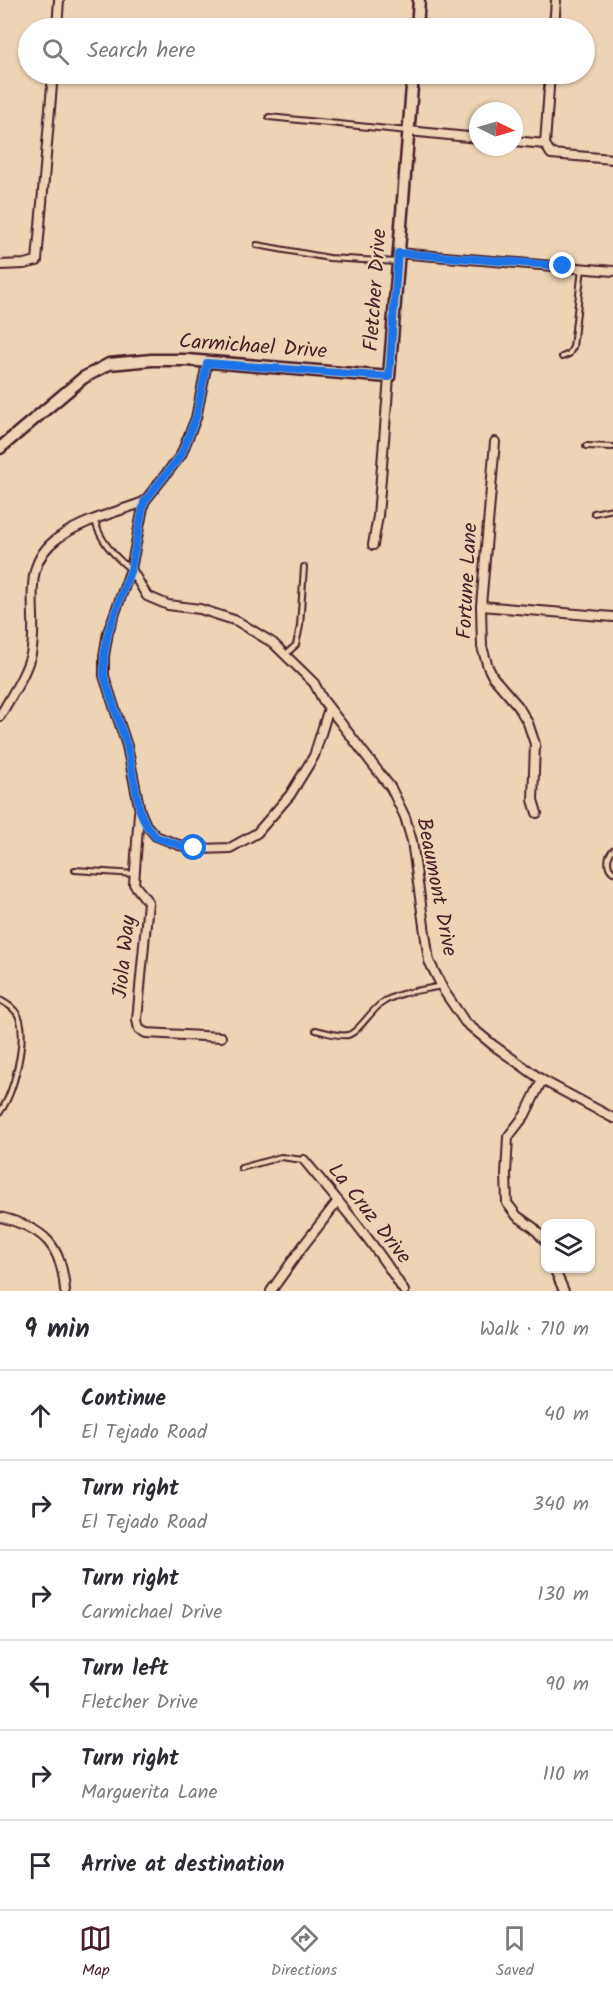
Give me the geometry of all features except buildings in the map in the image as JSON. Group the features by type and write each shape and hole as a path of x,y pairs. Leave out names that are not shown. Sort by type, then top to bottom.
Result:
{"street":[{"path":"58,18 59,0"},
{"path":"418,18 419,0"},
{"path":"555,18 556,0"},
{"path":"0,265 37,261 52,84"},
{"name":"Fletcher Drive","path":"373,545 378,516 412,84"},
{"path":"549,84 545,144 551,154 613,159"},
{"path":"409,131 469,137"},
{"path":"523,142 545,144"},
{"path":"398,258 582,267 613,271"},
{"name":"Carmichael Drive","path":"0,448 83,378 109,364 187,360 389,377"},
{"path":"207,363 196,417 181,455 144,502 131,569 108,632 104,656 104,676 127,746 140,811 146,825 156,837 200,849 230,848 257,833 290,795 315,756 329,708"},
{"name":"Fortune Lane","path":"495,442 481,606 482,647 488,667 499,686 518,706 528,723 535,744 533,800 537,813"},
{"path":"0,716 23,675 30,656 33,639 33,572 42,554 52,542 66,533 144,502"},
{"name":"Beaumont Drive","path":"131,569 147,596 168,604 200,609 237,621 273,643 314,683 329,708 391,788 405,817 412,841 429,961 441,986 465,1022 542,1080 613,1118"},
{"path":"481,606 613,616"},
{"name":"Jiola Way","path":"140,811 134,884 148,902 137,1020 139,1029 146,1033 221,1037"},
{"path":"541,1236 517,1216 507,1203 506,1174 508,1137 525,1115 542,1080"},
{"name":"La Cruz Drive","path":"304,1160 387,1264 404,1291"},
{"path":"271,1291 338,1201"},
{"path":"0,1217 22,1222 40,1232 59,1257 63,1269 64,1291"},
{"path":"556,1273 564,1291"}],"lane":[{"path":"269,117 409,131"},
{"path":"257,245 322,257 398,258"},
{"path":"562,357 569,354 573,347 582,267"},
{"path":"586,446 613,447"},
{"path":"594,513 613,509"},
{"path":"95,521 99,534 120,560 131,569"},
{"path":"286,655 296,645 300,626 304,567"},
{"path":"613,850 610,853 608,864 613,872"},
{"path":"75,870 135,874"},
{"path":"316,1030 346,1036 353,1033 368,1014 383,1002 413,990 441,986"},
{"path":"0,1000 14,1009 20,1019 19,1058 14,1082 8,1101 0,1112"},
{"path":"242,1168 281,1157 304,1160"}],"route":[{"path":"194,848 156,837 146,825 140,811 127,746 104,676 104,656 108,632 131,569 144,502 181,455 196,417 207,363 389,377 398,253 563,266"}]}
